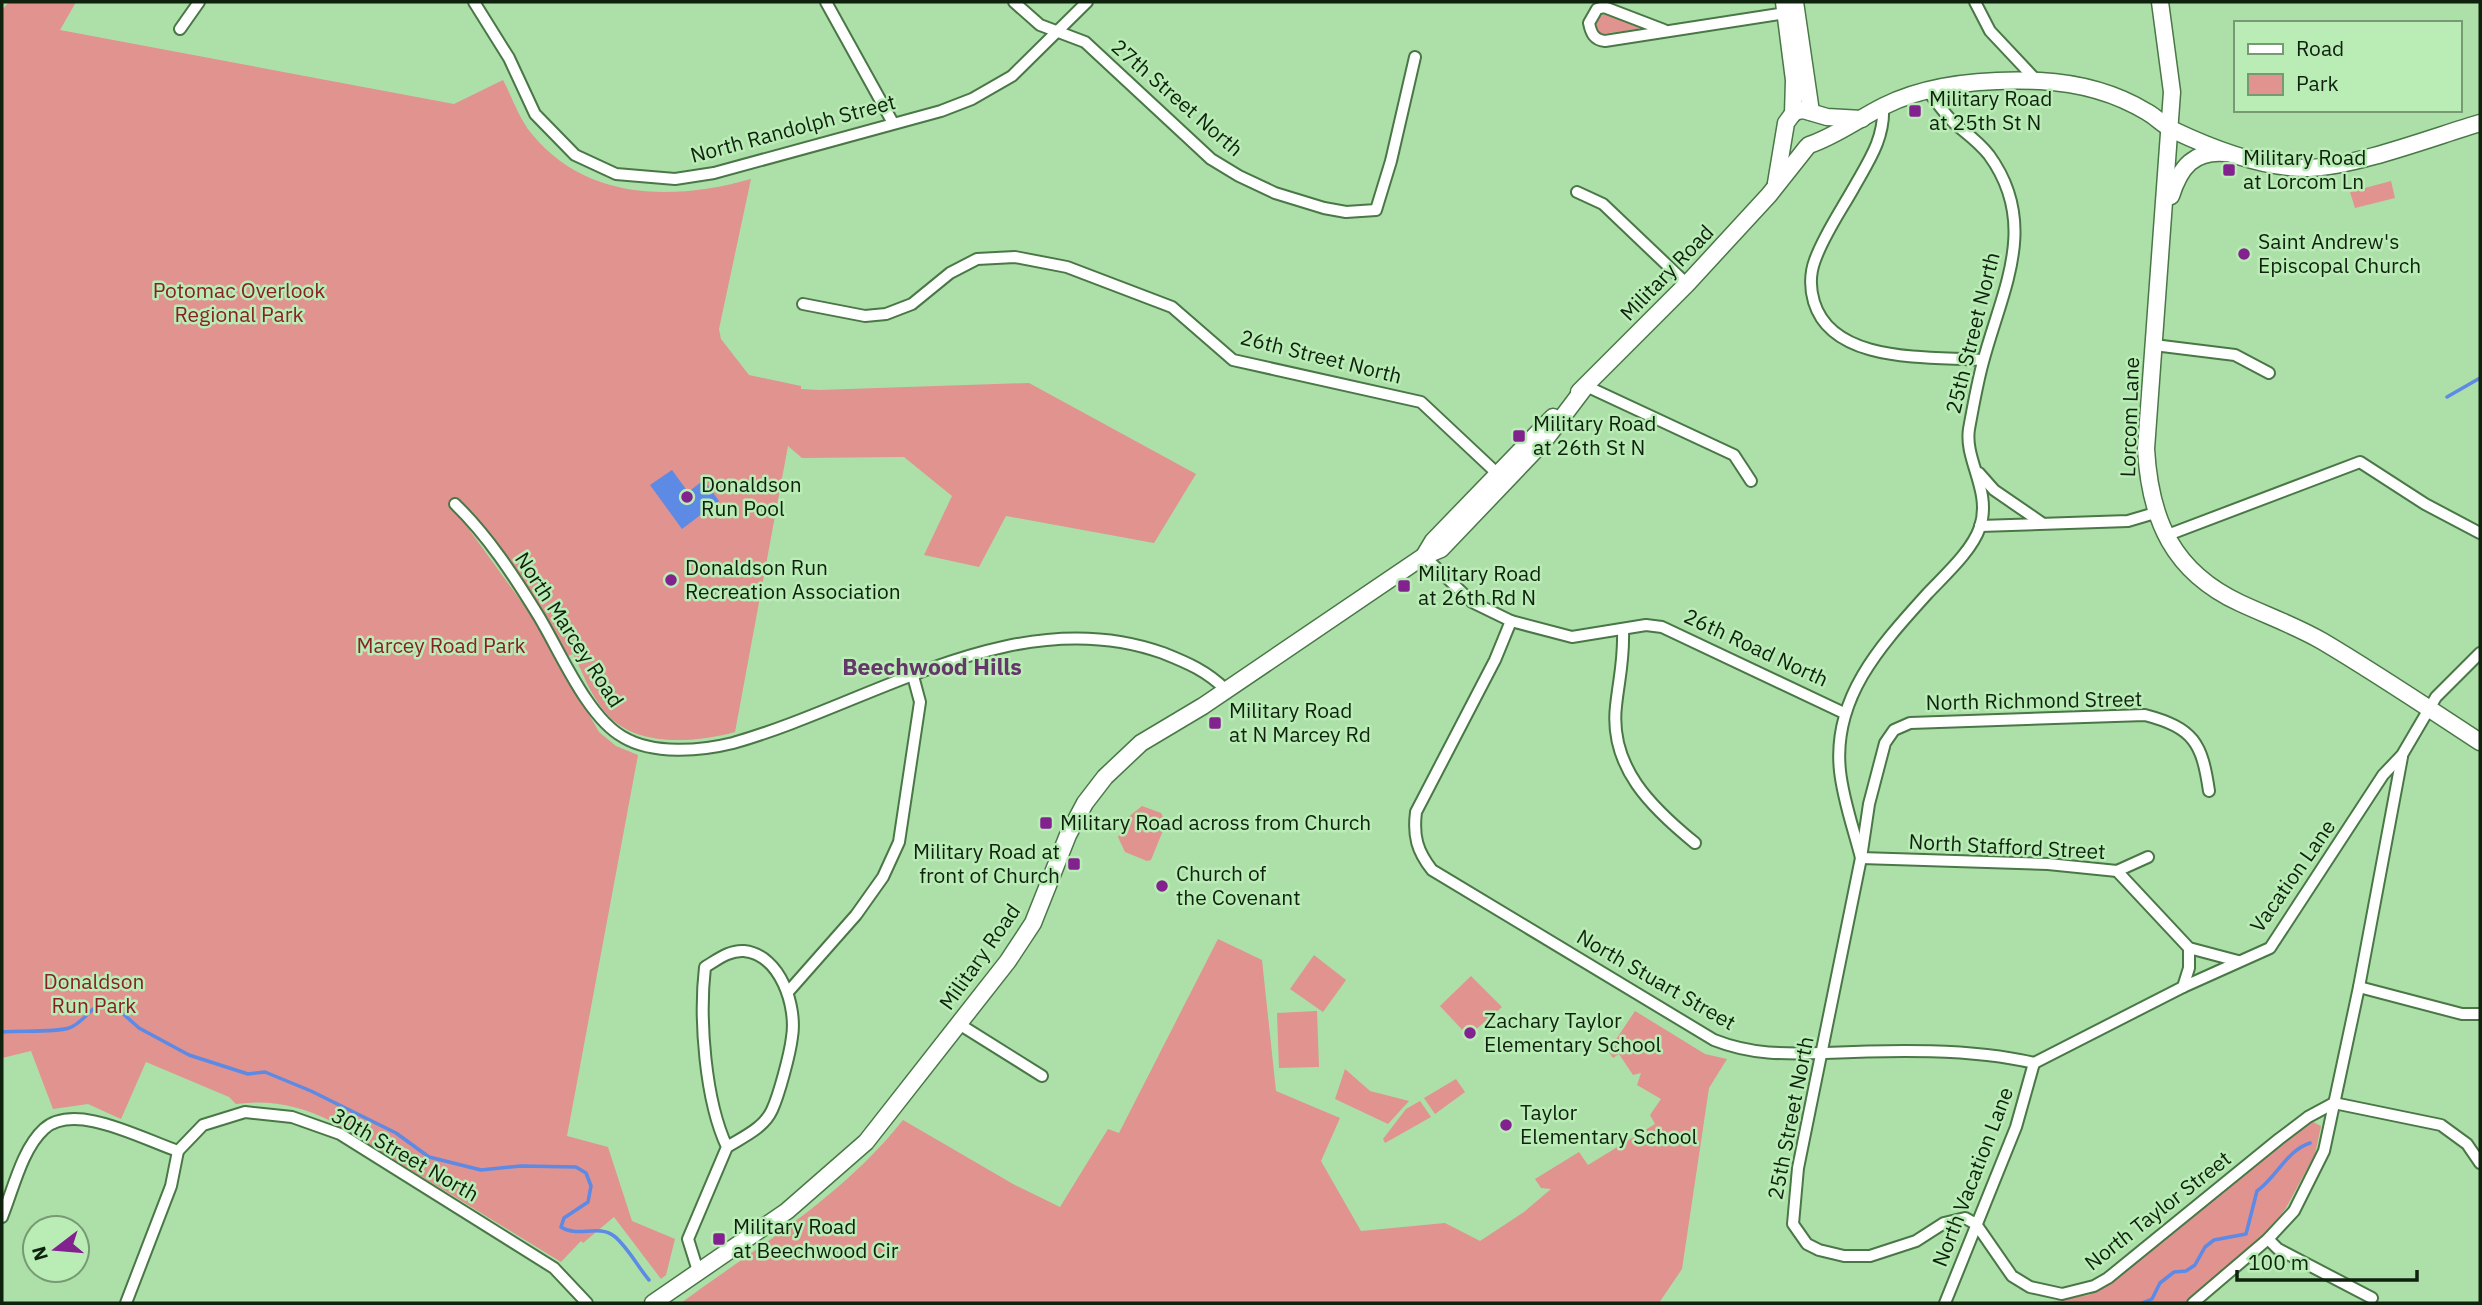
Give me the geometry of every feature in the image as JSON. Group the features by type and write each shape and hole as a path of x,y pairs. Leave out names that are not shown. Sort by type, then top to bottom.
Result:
{"main road":[{"name":"Lorcom Lane","path":"2160,2 2172,92 2146,449 2148,484 2155,513 2165,536 2189,568 2221,593 2324,642 2480,742"},
{"path":"1786,136 1792,146 1808,146 1814,130 1790,7"},
{"path":"1790,7 1793,114"},
{"name":"Military Road","path":"653,1303 787,1211 866,1142 959,1024 1033,923 1068,835 1085,803 1105,777 1141,743 1226,690 1424,556 1441,549 1502,478 1545,440 1586,386 1687,284 1776,186 1808,146 1836,134 1883,106 1927,90 2037,81 2070,83 2103,91 2147,112 2171,129 2275,165 2312,168 2360,158 2480,123"},
{"path":"1776,186 1786,123 1793,114 1800,110 1862,119"},
{"path":"2164,219 2176,180 2187,163 2212,152 2244,156"}],"street":[{"path":"180,29 200,2"},
{"name":"North Randolph Street","path":"474,2 509,58 535,114 575,155 616,174 675,179 714,173 941,111 995,86 1020,69 1087,2"},
{"path":"827,2 893,123"},
{"name":"27th Street North","path":"1014,2 1040,25 1085,42 1192,142 1239,176 1296,201 1346,212 1376,210 1391,161 1415,57"},
{"path":"1975,2 1990,31 2037,81"},
{"path":"1664,30 1604,7 1591,15 1589,23 1590,32 1601,40 1642,36 1790,7"},
{"name":"25th Street North","path":"1861,858 1840,773 1839,746 1844,713 1860,678 1881,645 1968,547 1980,527 1982,492 1979,472 1969,445 1969,432 1983,359 2012,266 2014,218 2008,194 1989,156 1954,122 1927,90"},
{"path":"1883,106 1884,125 1876,148 1815,260 1811,294 1816,309 1837,335 1860,348 1983,359"},
{"path":"1577,192 1603,204 1687,284"},
{"name":"26th Street North","path":"803,304 865,316 886,314 912,304 950,273 977,259 1015,257 1067,267 1172,307 1233,360 1421,402 1502,478"},
{"path":"2154,345 2235,355 2269,373"},
{"path":"1586,386 1734,455 1751,481"},
{"path":"2165,536 2360,462 2425,504 2480,533"},
{"path":"1979,472 1994,490 2042,523"},
{"name":"North Marcey Road","path":"455,504 493,548 537,614 601,720 634,742 657,748 717,747 770,731 913,676 1000,648 1071,638 1102,638 1142,646 1207,671 1226,690"},
{"path":"1980,527 2128,521 2155,513"},
{"name":"26th Road North","path":"1424,556 1472,602 1511,621 1572,638 1646,625 1676,632 1844,713"},
{"name":"North Stuart Street","path":"1511,621 1495,660 1416,812 1413,831 1416,846 1432,870 1714,1040 1762,1054 1997,1054 2034,1063"},
{"path":"1623,631 1624,664 1615,707 1616,736 1624,765 1654,809 1695,843"},
{"name":"Vacation Lane","path":"2034,1063 2183,987 2270,948 2384,775 2402,755 2427,709 2442,689 2480,653"},
{"path":"788,992 856,915 883,877 899,842 920,702 913,676"},
{"name":"North Richmond Street","path":"1868,804 1885,743 1894,730 1910,723 2145,715 2171,722 2198,744 2205,758 2209,791"},
{"path":"2193,1303 2268,1239 2294,1211 2324,1151 2359,987 2402,755"},
{"name":"25th Street North","path":"1868,804 1861,858 1792,1205 1793,1224 1807,1244 1830,1254 1870,1256 1916,1241 1954,1219 1965,1218 1976,1224"},
{"name":"North Stafford Street","path":"1861,858 2048,864 2117,871 2148,857"},
{"path":"2117,871 2189,947 2238,961"},
{"path":"2183,987 2189,968 2189,947"},
{"path":"698,1271 688,1239 727,1147 762,1125 772,1111 793,1037 788,992 775,971 760,957 745,951 729,953 705,967 701,1002 706,1059 720,1132 727,1147"},
{"path":"2359,987 2462,1014 2480,1014"},
{"path":"959,1024 1042,1076"},
{"name":"North Vacation Lane","path":"1945,1303 2016,1126 2034,1063"},
{"path":"2334,1103 2441,1125 2467,1144 2480,1163"},
{"name":"North Taylor Street","path":"1976,1224 2012,1276 2030,1287 2062,1294 2094,1286 2308,1117 2334,1103"},
{"name":"30th Street North","path":"178,1151 203,1125 245,1112 292,1117 340,1134 554,1268 587,1303"},
{"path":"2,1217 28,1153 45,1128 69,1118 92,1119 178,1151 171,1186 126,1303"},
{"path":"2268,1239 2278,1249 2372,1298"}],"green space":[{"name":"Potomac Overlook Regional Park","path":"9,2 76,2 60,30 454,104 503,80 531,133 553,155 578,172 604,183 632,190 662,192 691,191 751,179 719,329 721,339 749,375 801,386 801,389 819,390 1029,383 1196,474 1154,543 1006,516 979,567 924,555 952,496 904,457 802,458 788,446 735,732 684,740 666,740 632,732 617,724 605,712 591,692 573,654 568,656 460,500 455,510 534,619 599,732 616,746 638,755 567,1136 608,1147 632,1221 675,1239 666,1275 661,1279 614,1217 583,1243 581,1241 561,1262 331,1121 309,1111 273,1103 236,1104 229,1097 146,1062 121,1119 88,1104 53,1109 31,1051 2,1058 2,10"},
{"path":"1608,14 1639,29 1601,34 1596,29 1595,22 1599,16"},
{"path":"2391,181 2395,198 2355,208 2350,192"},
{"path":"1142,806 1161,813 1166,823 1151,860 1147,861 1125,852 1118,837 1126,819"},
{"path":"1218,939 1262,960 1276,1091 1340,1118 1321,1161 1361,1231 1445,1223 1480,1241 1524,1212 1551,1189 1541,1188 1535,1179 1579,1152 1588,1165 1655,1124 1650,1115 1661,1099 1637,1085 1641,1073 1633,1075 1619,1054 1613,1058 1603,1043 1617,1038 1635,1011 1705,1054 1727,1059 1709,1088 1682,1269 1659,1303 681,1303 827,1196 879,1148 903,1120 1013,1184 1060,1207 1108,1129 1119,1133"},
{"path":"1314,955 1346,980 1323,1012 1290,989"},
{"path":"1471,976 1502,1007 1468,1036 1440,1006"},
{"path":"1317,1011 1319,1067 1279,1068 1277,1013"},
{"path":"1345,1069 1370,1091 1409,1101 1388,1124 1335,1099"},
{"path":"1456,1079 1465,1092 1435,1114 1424,1098"},
{"path":"1420,1101 1431,1117 1385,1143 1383,1139 1406,1109"},
{"path":"2311,1121 2321,1126 2315,1154 2286,1208 2262,1239 2184,1303 2044,1303 2089,1295 2112,1282"}],"water":[{"name":"Donaldson Run Pool","path":"672,470 688,492 704,480 719,501 682,529 650,485"}],"waterway":[{"path":"2447,397 2480,378"},
{"path":"2,1032 69,1028 93,1009 110,1002 139,1028 189,1055 248,1074 265,1072 311,1091 396,1133 429,1157 481,1170 521,1166 576,1167 586,1173 591,1186 588,1202 564,1218 561,1227 574,1231 601,1231 614,1236 649,1280"},
{"path":"2142,1303 2152,1299 2160,1283 2174,1272 2186,1271 2195,1265 2205,1247 2214,1240 2246,1234 2257,1191 2294,1152 2310,1143"}],"place":[{"name":"Military Road at 25th St N","path":"1915,111"},
{"name":"Military Road at Lorcom Ln","path":"2229,170"},
{"name":"Saint Andrew's Episcopal Church","path":"2244,254"},
{"name":"Military Road at 26th St N","path":"1519,436"},
{"name":"Donaldson Run Pool","path":"687,497"},
{"name":"Donaldson Run Recreation Association","path":"671,580"},
{"name":"Military Road at 26th Rd N","path":"1404,586"},
{"name":"Military Road at N Marcey Rd","path":"1215,723"},
{"name":"Military Road across from Church","path":"1046,823"},
{"name":"Military Road at front of Church","path":"1074,864"},
{"name":"Church of the Covenant","path":"1162,886"},
{"name":"Zachary Taylor Elementary School","path":"1470,1033"},
{"name":"Taylor Elementary School","path":"1506,1125"},
{"name":"Military Road at Beechwood Cir","path":"719,1239"}],"district":[{"name":"Beechwood Hills","path":"932,667"}],"park label":[{"name":"Marcey Road Park","path":"441,646"},
{"name":"Donaldson Run Park","path":"94,994"}]}
